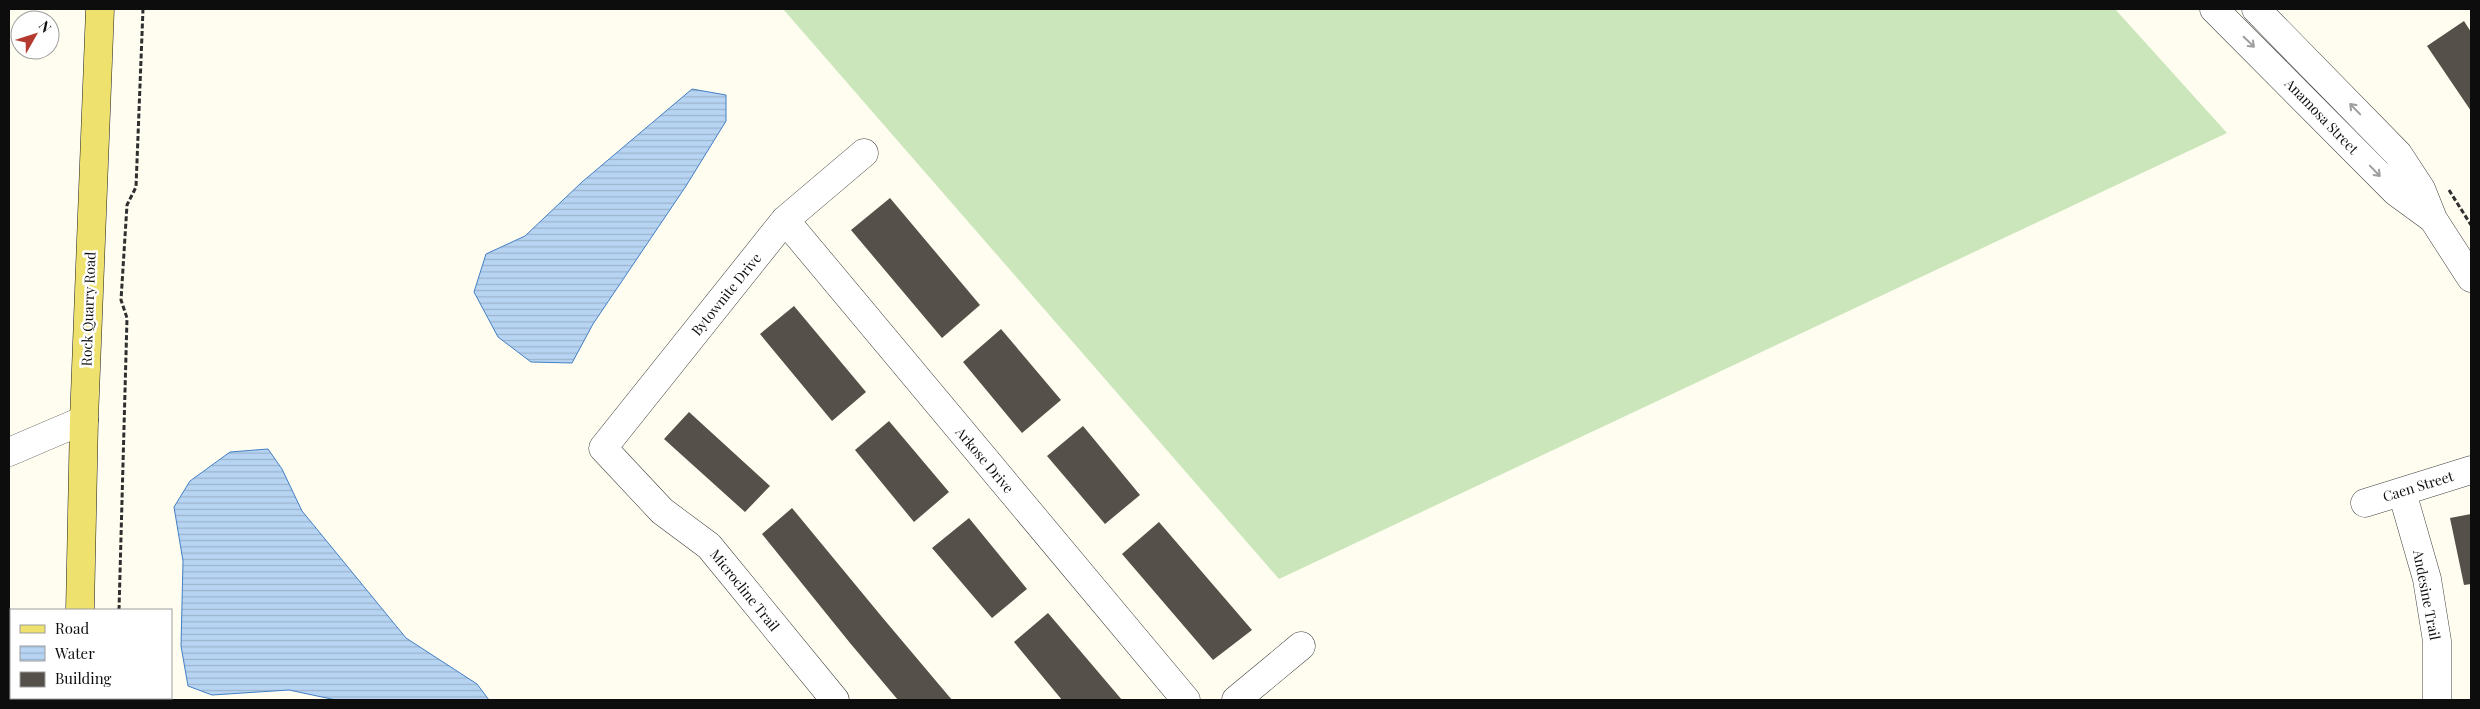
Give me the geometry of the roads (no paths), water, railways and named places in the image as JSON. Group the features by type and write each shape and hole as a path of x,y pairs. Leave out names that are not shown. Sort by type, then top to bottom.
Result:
{"main road":[{"name":"Rock Quarry Road","path":"80,609 84,420 100,9"}],"street":[{"name":"Anamosa Street","path":"2214,9 2396,192 2433,219"},
{"name":"Anamosa Street","path":"2256,9 2398,154 2420,189 2433,219 2471,278"},
{"name":"Bytownite Drive","path":"603,448 785,220 864,153"},
{"name":"Arkose Drive","path":"785,220 1186,700"},
{"path":"9,452 84,420"},
{"name":"Microcline Trail","path":"603,448 662,511 710,546 835,700"},
{"name":"Caen Street","path":"2365,503 2471,470"},
{"name":"Andesine Trail","path":"2402,492 2427,579 2437,641 2436,700"},
{"path":"1236,700 1301,646"}],"water":[{"path":"692,89 726,95 726,121 686,186 593,324 572,363 531,362 498,337 474,292 486,254 525,236 582,182"},
{"path":"268,449 282,469 302,511 406,638 477,684 489,700 336,700 289,690 212,695 188,686 181,646 183,561 174,507 190,481 230,452"}]}
